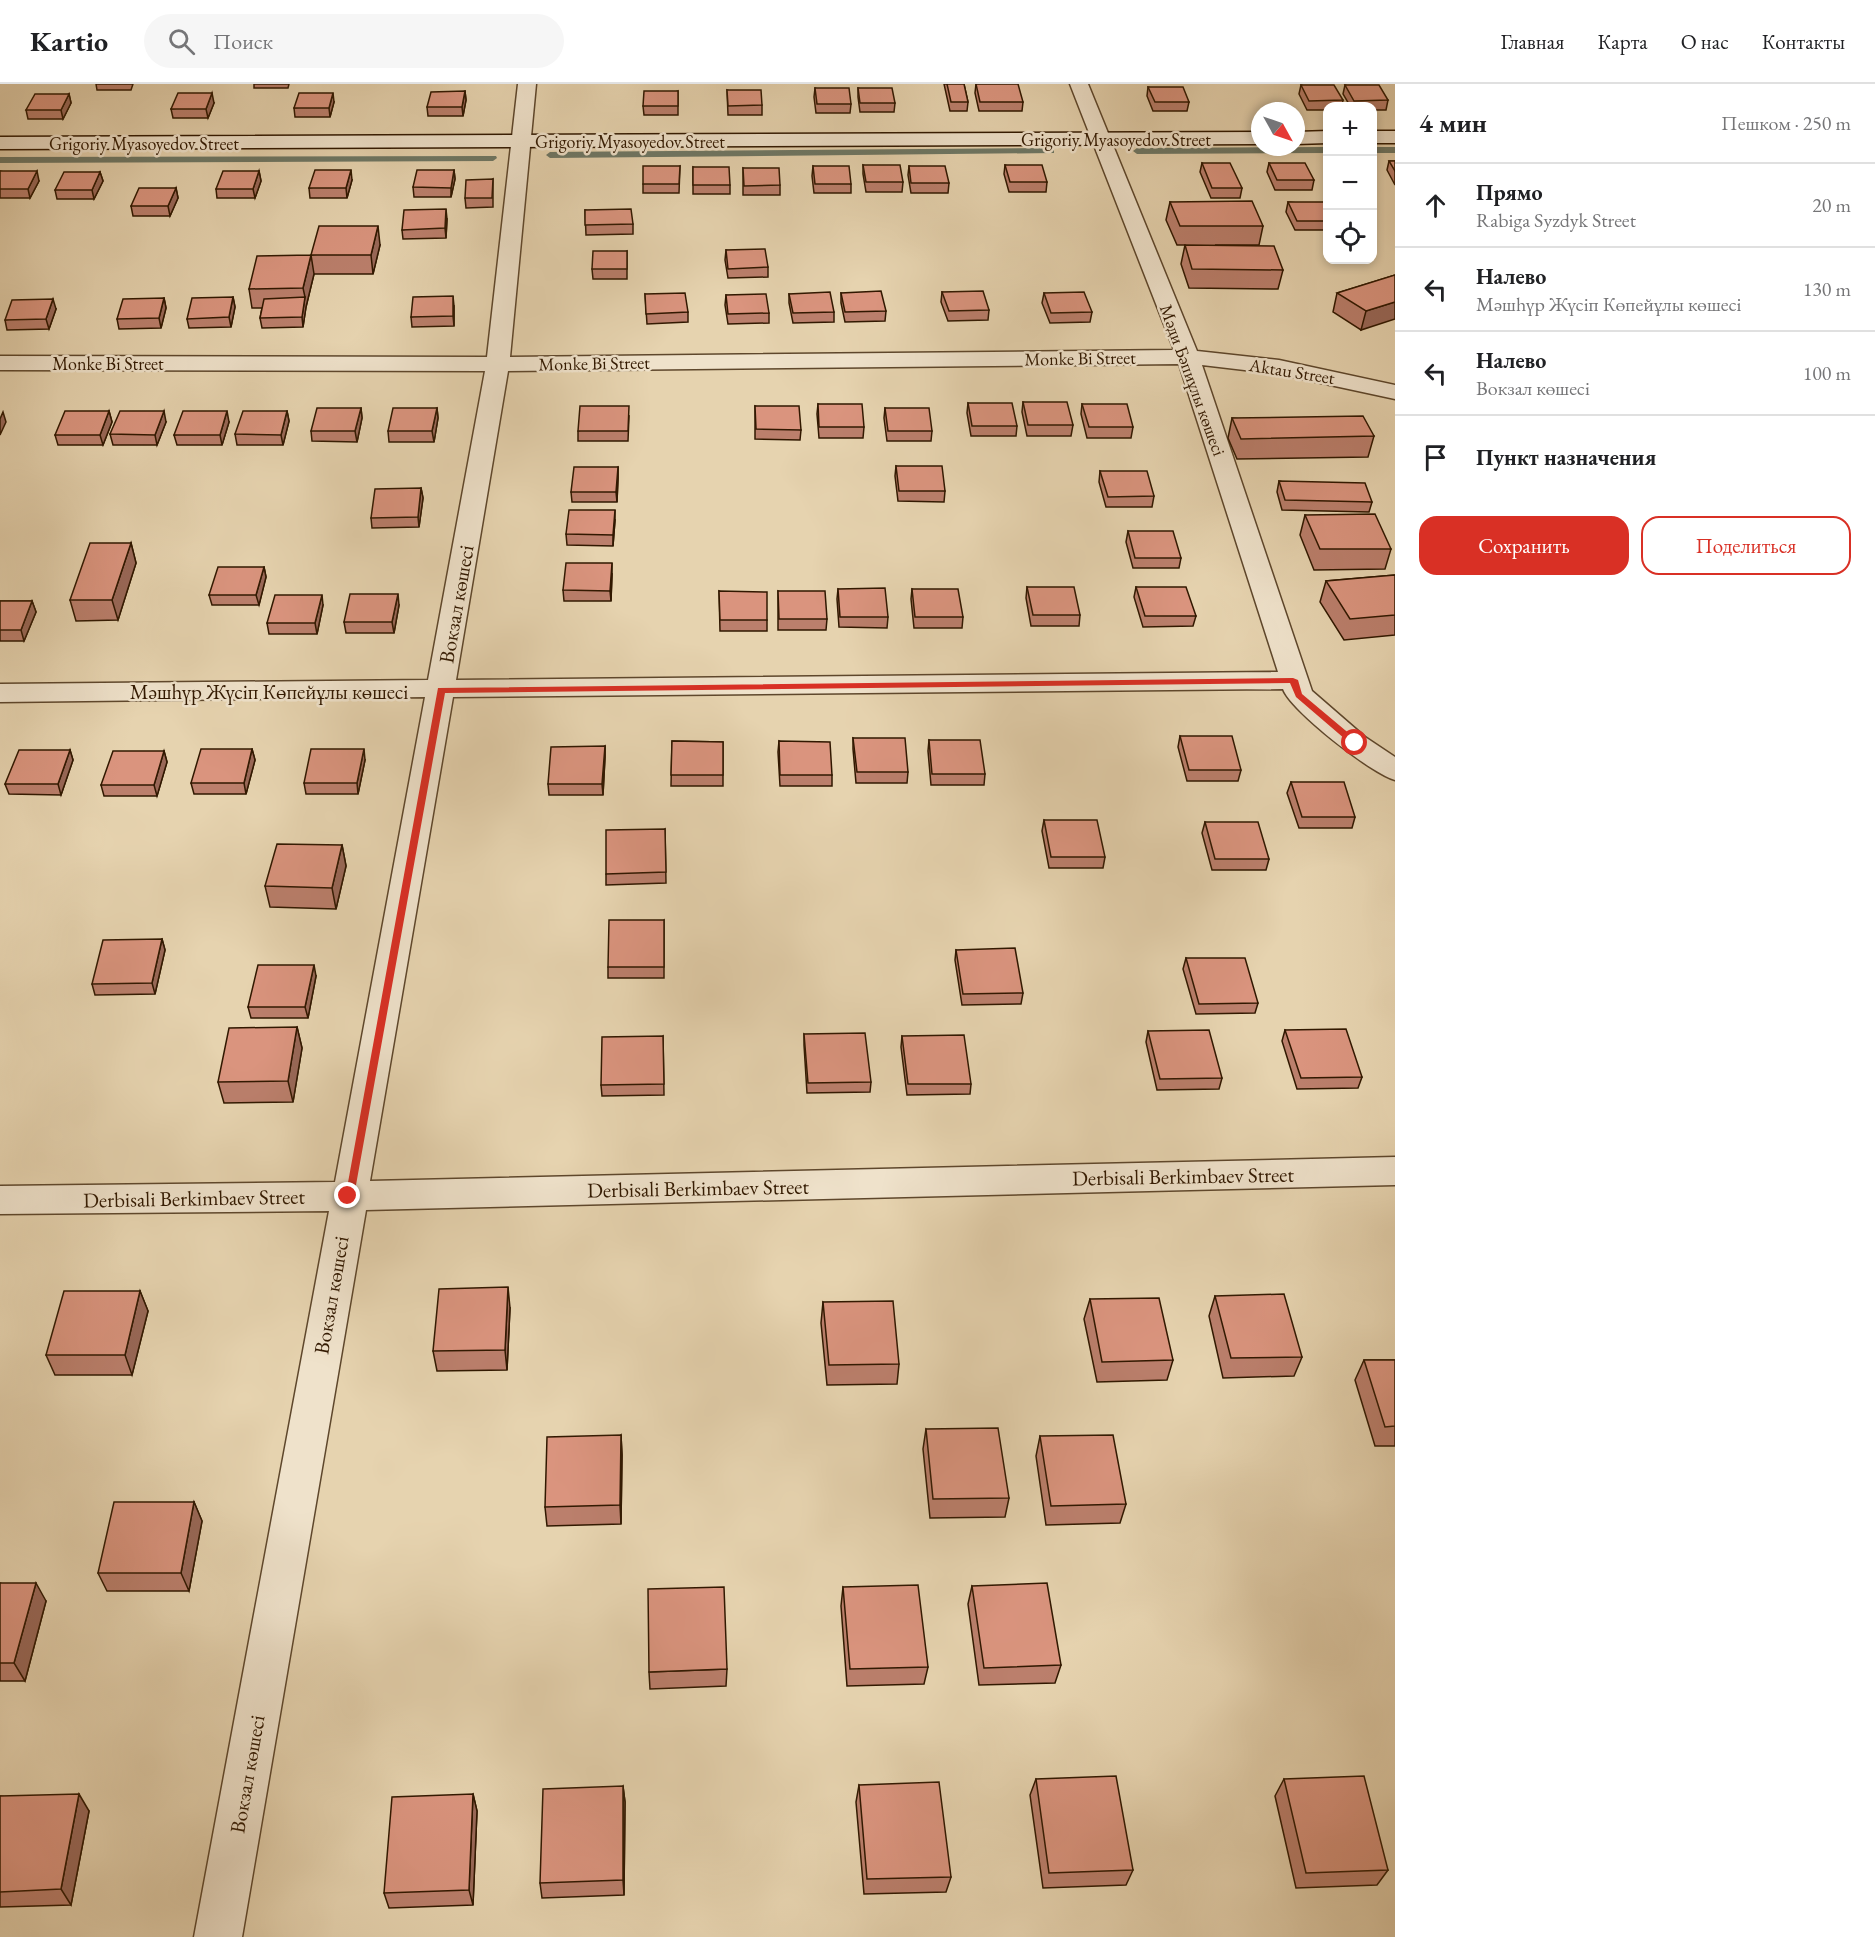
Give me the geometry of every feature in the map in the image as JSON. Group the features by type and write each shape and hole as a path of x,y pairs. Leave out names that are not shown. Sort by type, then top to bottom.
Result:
{"street":[{"name":"Вокзал көшесі","path":"218,1937 348,1196 498,364 523,142 527,84"},
{"name":"Мәди Бәпиұлы көшесі","path":"1079,84 1188,357 1299,695 1355,743 1395,771"},
{"path":"1377,137 1395,137"},
{"name":"Grigoriy Myasoyedov Street","path":"0,143 1251,138"},
{"path":"1305,138 1323,138"},
{"name":"Monke Bi Street","path":"0,363 498,364 1188,357"},
{"name":"Aktau Street","path":"1188,357 1280,367 1395,392"},
{"name":"Мәшһүр Жүсіп Көпейұлы көшесі","path":"0,693 1293,680"},
{"name":"Derbisali Berkimbaev Street","path":"0,1200 348,1196 1395,1171"}],"building":[{"path":"947,84 964,84 968,102 951,102"},
{"path":"976,84 1018,84 1023,102 980,102"},
{"path":"1301,85 1334,85 1343,100 1309,101"},
{"path":"1345,85 1379,85 1388,100 1354,101"},
{"path":"1148,87 1183,87 1189,102 1155,102"},
{"path":"815,88 849,88 851,104 817,104"},
{"path":"858,88 892,88 895,103 860,103"},
{"path":"727,90 761,90 762,105 728,106"},
{"path":"465,91 462,107 427,107 431,92"},
{"path":"644,91 678,91 678,106 643,106"},
{"path":"178,93 212,93 206,109 171,109"},
{"path":"299,93 333,93 329,108 294,108"},
{"path":"35,94 69,94 61,110 26,110"},
{"path":"1389,161 1395,161 1395,171"},
{"path":"1202,163 1230,163 1242,188 1212,188"},
{"path":"1269,163 1305,163 1314,180 1277,180"},
{"path":"863,165 900,165 903,182 866,182"},
{"path":"1005,165 1042,165 1047,182 1010,182"},
{"path":"643,166 680,166 679,184 643,184"},
{"path":"813,166 849,166 851,184 815,184"},
{"path":"909,166 945,166 949,183 911,183"},
{"path":"693,167 729,167 730,185 693,185"},
{"path":"743,168 779,168 780,185 744,186"},
{"path":"315,170 351,170 346,188 309,188"},
{"path":"417,170 454,170 451,188 413,187"},
{"path":"0,171 37,171 28,189 0,189"},
{"path":"223,171 259,171 253,189 216,189"},
{"path":"64,172 100,172 92,190 55,190"},
{"path":"493,179 492,198 465,198 466,180"},
{"path":"139,188 176,188 168,206 131,206"},
{"path":"1252,201 1263,226 1180,226 1170,202"},
{"path":"1288,202 1323,202 1323,221 1297,221"},
{"path":"446,209 445,228 402,230 404,210"},
{"path":"631,209 633,224 585,225 585,210"},
{"path":"319,226 378,226 371,255 311,255"},
{"path":"1185,245 1274,246 1283,270 1192,269"},
{"path":"765,249 768,267 728,269 726,250"},
{"path":"593,251 627,251 627,269 592,269"},
{"path":"311,255 303,288 249,289 257,256"},
{"path":"1395,275 1395,302 1366,311 1337,293"},
{"path":"881,291 886,311 845,312 841,293"},
{"path":"983,291 989,310 949,311 942,292"},
{"path":"830,292 834,312 793,313 789,294"},
{"path":"1084,292 1092,312 1051,313 1044,293"},
{"path":"685,293 688,312 646,314 645,294"},
{"path":"766,294 769,313 728,314 726,295"},
{"path":"453,296 453,316 411,317 413,297"},
{"path":"233,297 229,317 187,319 192,298"},
{"path":"305,297 302,317 260,318 264,299"},
{"path":"164,298 159,318 117,319 123,299"},
{"path":"53,299 46,319 5,320 12,300"},
{"path":"1023,402 1067,402 1073,425 1028,425"},
{"path":"968,403 1012,403 1017,426 972,426"},
{"path":"818,404 862,404 864,427 819,427"},
{"path":"1082,404 1127,404 1133,427 1089,427"},
{"path":"580,406 629,406 628,431 578,431"},
{"path":"755,406 799,406 801,430 756,429"},
{"path":"317,408 361,408 355,431 311,431"},
{"path":"393,408 437,408 432,431 388,431"},
{"path":"885,408 929,408 932,431 888,431"},
{"path":"65,411 109,411 100,435 55,435"},
{"path":"120,411 164,411 155,435 110,434"},
{"path":"183,411 227,411 220,435 174,435"},
{"path":"243,411 287,411 281,435 235,434"},
{"path":"1363,416 1374,436 1241,439 1232,418"},
{"path":"896,466 942,466 945,491 899,491"},
{"path":"574,467 618,467 616,492 571,492"},
{"path":"1100,471 1147,471 1154,496 1108,497"},
{"path":"1279,481 1365,483 1372,502 1285,500"},
{"path":"421,488 418,517 371,518 375,489"},
{"path":"569,510 615,510 613,535 566,534"},
{"path":"1375,514 1391,549 1320,549 1305,515"},
{"path":"1128,531 1173,531 1181,558 1135,558"},
{"path":"90,543 131,543 112,600 70,600"},
{"path":"566,563 612,563 610,591 563,590"},
{"path":"218,567 264,567 256,595 209,595"},
{"path":"1395,575 1395,615 1350,619 1326,581"},
{"path":"1027,587 1074,587 1080,615 1033,615"},
{"path":"1136,587 1186,587 1196,616 1145,616"},
{"path":"885,588 888,617 840,617 838,589"},
{"path":"912,589 958,589 963,617 915,617"},
{"path":"719,591 767,592 767,620 720,620"},
{"path":"778,591 825,591 827,619 779,619"},
{"path":"350,594 398,594 392,622 344,622"},
{"path":"275,595 322,595 315,623 267,623"},
{"path":"0,601 32,601 21,630 0,630"},
{"path":"1180,736 1232,736 1241,770 1189,770"},
{"path":"853,738 905,738 908,772 857,772"},
{"path":"929,740 980,740 985,774 932,774"},
{"path":"672,741 723,742 723,775 671,775"},
{"path":"779,741 830,742 832,775 780,775"},
{"path":"605,746 602,784 548,784 551,747"},
{"path":"201,749 252,749 244,783 191,783"},
{"path":"311,749 364,749 357,783 304,783"},
{"path":"19,750 70,750 58,784 5,784"},
{"path":"113,751 164,751 154,785 101,785"},
{"path":"1291,782 1344,782 1355,817 1302,817"},
{"path":"1044,820 1097,820 1105,857 1051,857"},
{"path":"1205,822 1258,822 1269,859 1215,859"},
{"path":"665,829 666,872 606,874 606,830"},
{"path":"277,844 342,845 332,888 265,886"},
{"path":"609,920 664,920 664,967 608,967"},
{"path":"162,939 152,983 92,984 103,940"},
{"path":"1015,948 1023,993 963,994 956,950"},
{"path":"1186,958 1245,958 1258,1003 1199,1004"},
{"path":"258,965 314,965 305,1007 248,1007"},
{"path":"297,1027 288,1081 218,1082 229,1028"},
{"path":"1346,1029 1362,1077 1301,1078 1285,1030"},
{"path":"1209,1030 1222,1078 1160,1079 1148,1031"},
{"path":"865,1033 871,1082 808,1083 804,1034"},
{"path":"964,1035 971,1084 908,1084 902,1036"},
{"path":"663,1036 664,1084 601,1085 602,1037"},
{"path":"508,1287 505,1350 433,1351 439,1289"},
{"path":"64,1291 140,1291 125,1355 46,1355"},
{"path":"1284,1294 1302,1357 1231,1358 1215,1296"},
{"path":"1159,1298 1173,1360 1102,1362 1090,1299"},
{"path":"893,1301 899,1364 829,1365 823,1302"},
{"path":"1364,1360 1395,1360 1395,1426 1385,1427"},
{"path":"998,1428 1009,1498 933,1499 926,1429"},
{"path":"621,1435 620,1505 545,1507 547,1437"},
{"path":"1113,1435 1126,1504 1051,1506 1040,1436"},
{"path":"114,1502 194,1502 181,1573 98,1573"},
{"path":"0,1583 36,1583 14,1663 0,1663"},
{"path":"1047,1583 1061,1665 984,1668 972,1586"},
{"path":"918,1585 928,1667 850,1669 843,1587"},
{"path":"724,1587 727,1669 649,1672 648,1589"},
{"path":"1116,1776 1133,1870 1049,1873 1036,1779"},
{"path":"1364,1776 1388,1870 1306,1873 1284,1779"},
{"path":"939,1782 951,1877 867,1879 859,1785"},
{"path":"623,1786 623,1880 540,1883 543,1789"},
{"path":"79,1794 61,1889 0,1892 0,1796"},
{"path":"473,1794 469,1890 384,1893 392,1797"}],"waterway":[{"path":"1137,151 1323,150"},
{"path":"1377,150 1395,150"},
{"path":"550,155 1051,151"},
{"path":"0,160 493,158"}],"route":[{"path":"348,1196 441,690 1293,680 1299,695 1355,743"}]}
